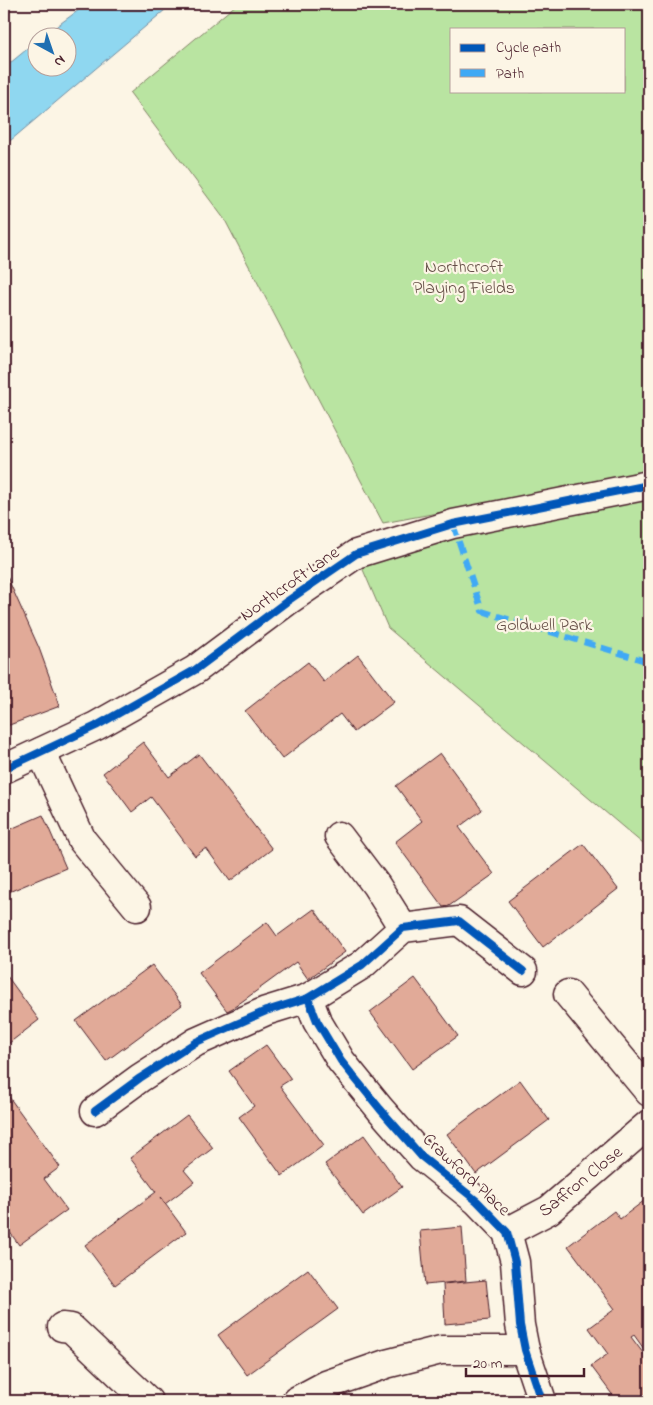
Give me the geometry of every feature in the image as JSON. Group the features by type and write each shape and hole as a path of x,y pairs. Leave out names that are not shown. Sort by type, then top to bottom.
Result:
{"street":[{"name":"Northcroft Lane","path":"4,769 96,726 195,670 286,602 356,554 453,524 649,485"},
{"path":"41,752 82,840 137,907"},
{"path":"340,836 376,885 403,928"},
{"path":"96,1111 140,1078 196,1042 266,1011 308,998 362,965 403,928 459,921 523,971"},
{"path":"568,994 649,1092"},
{"name":"Crawford Place","path":"308,998 317,1021 341,1061 380,1109 422,1157 477,1201 508,1232 515,1262 520,1325 525,1350 542,1401"},
{"name":"Saffron Close","path":"508,1232 549,1210 649,1124"},
{"path":"62,1327 71,1328 148,1401"},
{"path":"296,1401 326,1385 386,1364 441,1350 525,1350"}],"green space":[{"name":"Northcroft Playing Fields","path":"237,4 649,4 649,474 383,523 225,220 130,93"},
{"name":"Goldwell Park","path":"649,496 649,849 388,628 361,565 455,535"}],"water":[{"path":"87,4 172,4 4,146 4,68 28,48 28,78 78,78 78,28 54,28"}],"building":[{"path":"4,570 39,648 60,706 4,727"},
{"path":"358,655 394,702 354,732 340,714 282,759 245,711 308,662 324,682"},
{"path":"143,742 169,777 199,754 272,849 230,881 206,848 195,856 151,797 132,812 103,773"},
{"path":"440,753 482,810 459,827 494,874 449,906 443,907 395,842 422,821 396,786"},
{"path":"43,815 66,868 4,894 4,832"},
{"path":"583,844 618,889 543,947 508,901"},
{"path":"314,909 345,952 308,979 296,962 227,1011 199,973 267,922 277,936"},
{"path":"152,965 182,1005 106,1061 76,1021"},
{"path":"4,972 39,1020 4,1047"},
{"path":"415,978 458,1036 412,1069 370,1012"},
{"path":"266,1045 291,1079 280,1086 324,1145 282,1176 239,1117 254,1106 229,1071"},
{"path":"520,1080 549,1120 476,1174 447,1134"},
{"path":"4,1090 60,1167 44,1179 67,1210 19,1245 4,1224"},
{"path":"187,1115 213,1148 184,1170 194,1182 165,1204 186,1232 115,1285 85,1245 156,1192 130,1158"},
{"path":"364,1135 402,1187 363,1215 325,1164"},
{"path":"649,1197 649,1356 634,1335 631,1337 649,1361 649,1401 617,1401 591,1366 608,1354 589,1328 615,1309 568,1246 614,1211 620,1219"},
{"path":"462,1227 466,1281 425,1285 420,1231"},
{"path":"308,1269 338,1309 247,1375 218,1335"},
{"path":"486,1280 490,1320 445,1324 443,1284"}],"marked path":[{"path":"453,524 482,611 649,662"}],"cycle path":[{"path":"4,769 96,726 195,670 286,602 356,554 453,524 649,485"},
{"path":"95,1111 140,1078 196,1042 266,1011 308,998 362,965 403,928 459,921 523,971"},
{"path":"308,998 317,1021 341,1061 380,1109 422,1157 477,1201 507,1232 515,1262 520,1325 525,1350 542,1401"}]}
